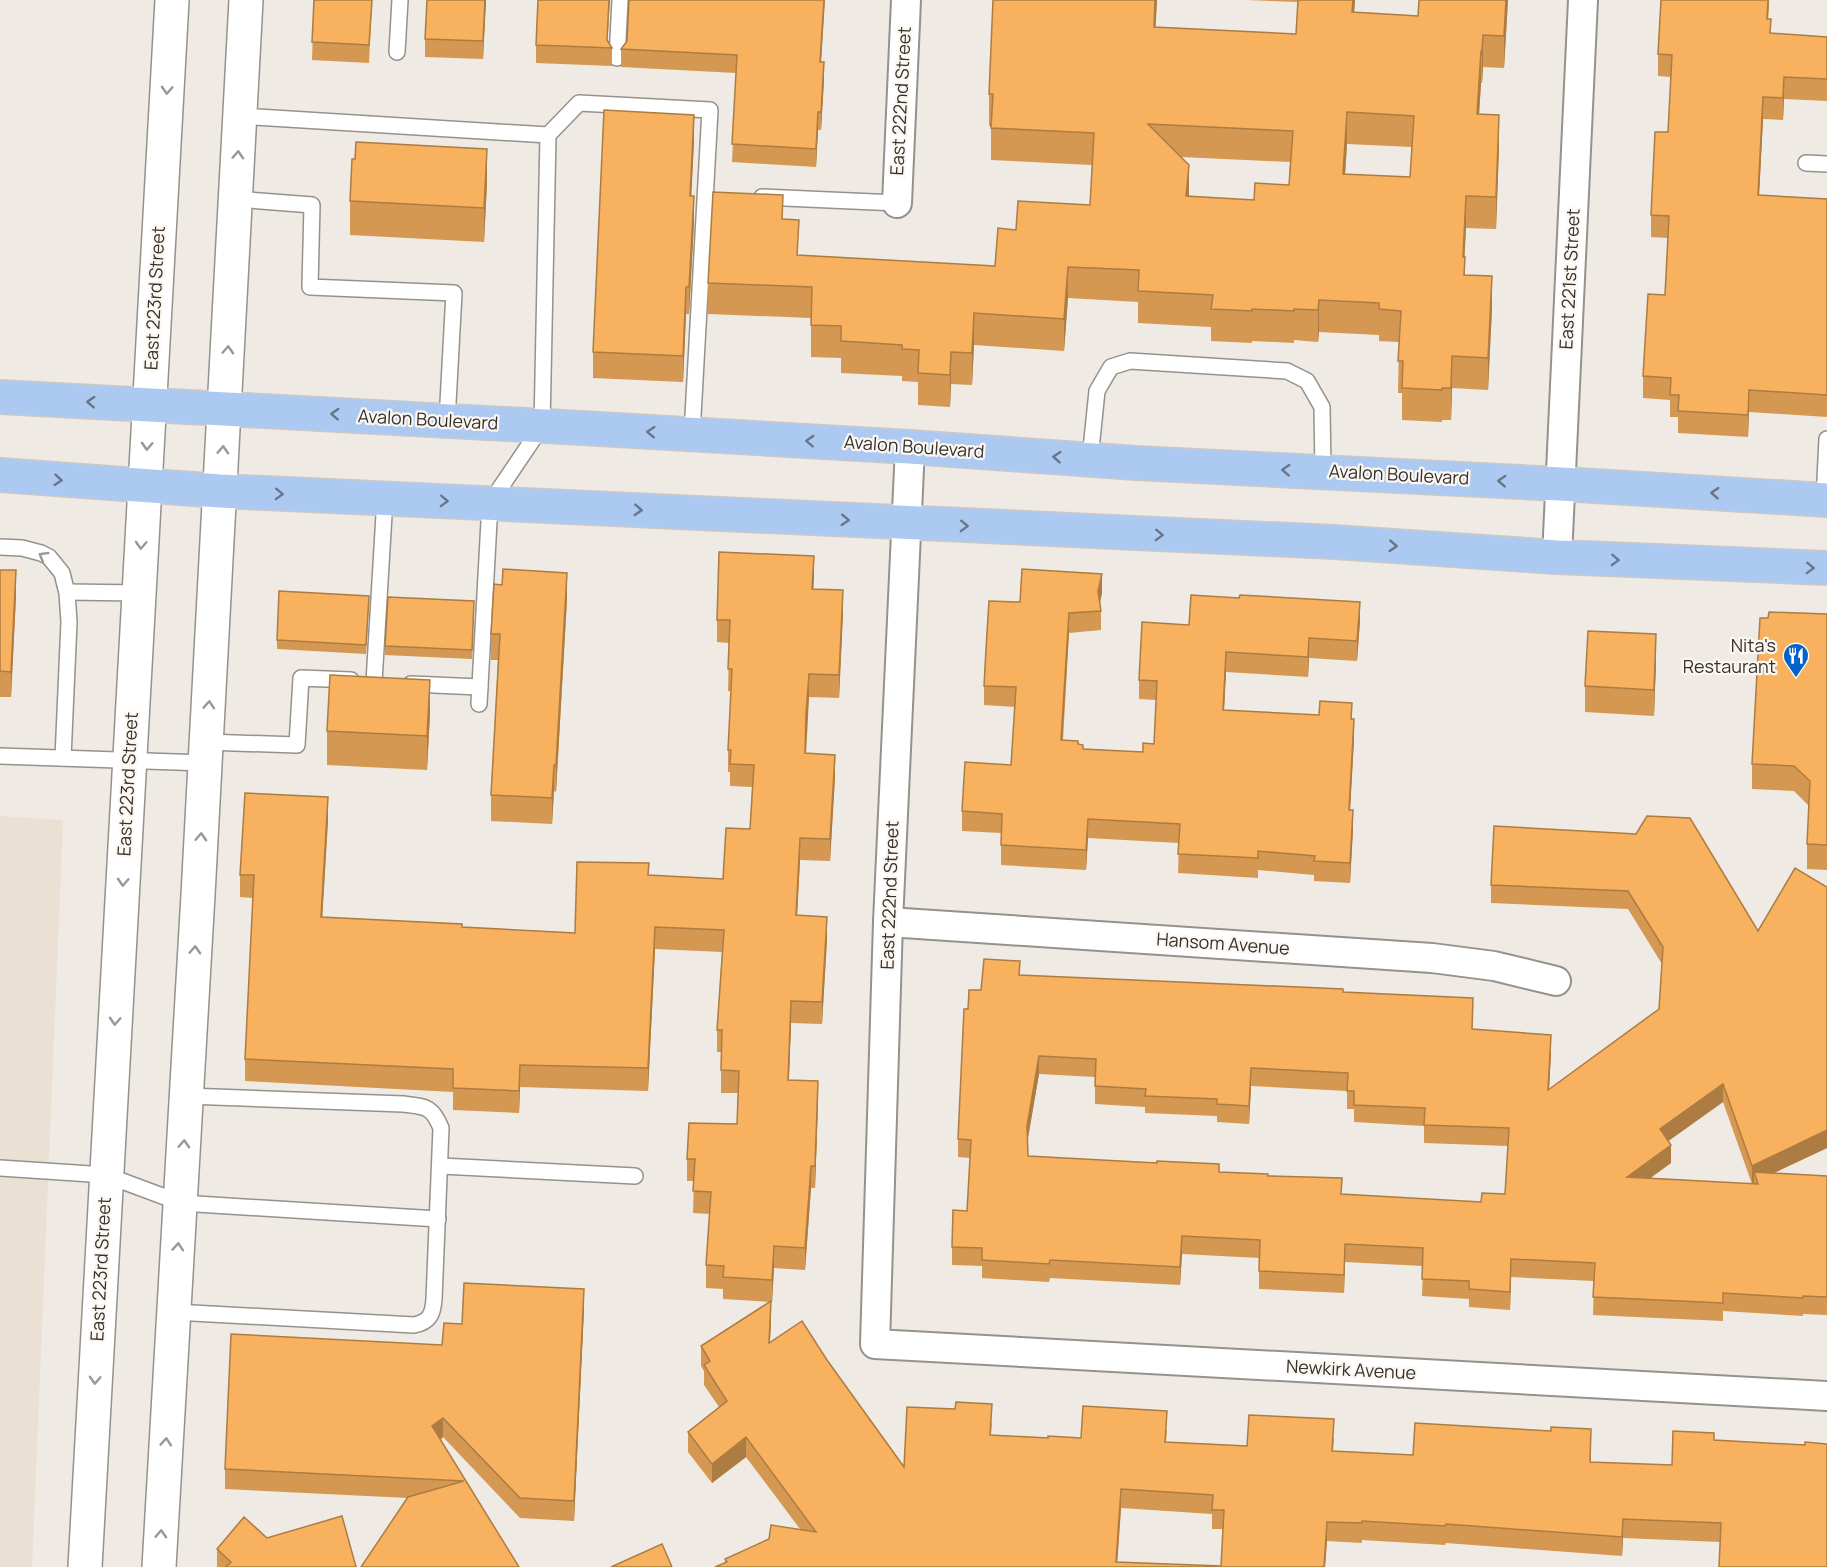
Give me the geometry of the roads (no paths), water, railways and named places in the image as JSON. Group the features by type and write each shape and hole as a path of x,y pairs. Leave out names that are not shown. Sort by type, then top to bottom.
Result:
{"main road":[{"name":"East 223rd Street","path":"85,1567 172,0"},
{"path":"159,1567 187,1096 246,0"},
{"name":"Avalon Boulevard","path":"0,397 1826,499"},
{"path":"0,475 220,491 1335,542 1557,557 1827,568"}],"street":[{"name":"East 222nd Street","path":"897,203 906,0"},
{"name":"East 221st Street","path":"1557,557 1583,0"},
{"name":"East 222nd Street","path":"875,1344 888,922 910,447"},
{"name":"Hansom Avenue","path":"888,922 1432,958 1494,966 1556,981"},
{"name":"Newkirk Avenue","path":"875,1344 1827,1396"}],"lane":[{"path":"397,52 400,0"},
{"path":"617,58 620,0"},
{"path":"479,704 490,502 542,426 548,135 579,103 710,110 692,434"},
{"path":"240,116 548,135"},
{"path":"1806,163 1827,164"},
{"path":"744,196 897,203"},
{"path":"236,199 312,205 310,287 454,293 447,421"},
{"path":"1090,459 1097,391 1111,367 1130,361 1287,371 1307,381 1322,407 1323,472"},
{"path":"1826,438 1826,499"},
{"path":"385,498 385,682"},
{"path":"0,547 33,550 49,557 62,573 67,592 69,622 63,758"},
{"path":"67,592 139,593"},
{"path":"0,756 130,761 297,745 301,678 480,687"},
{"path":"174,1312 414,1326 423,1323 433,1311 441,1166 441,1128 435,1114 424,1107 403,1104 187,1096"},
{"path":"441,1166 635,1176"},
{"path":"0,1168 105,1175 181,1203 438,1219"}],"place":[{"name":"Nita's Restaurant","path":"1796,679"}]}
